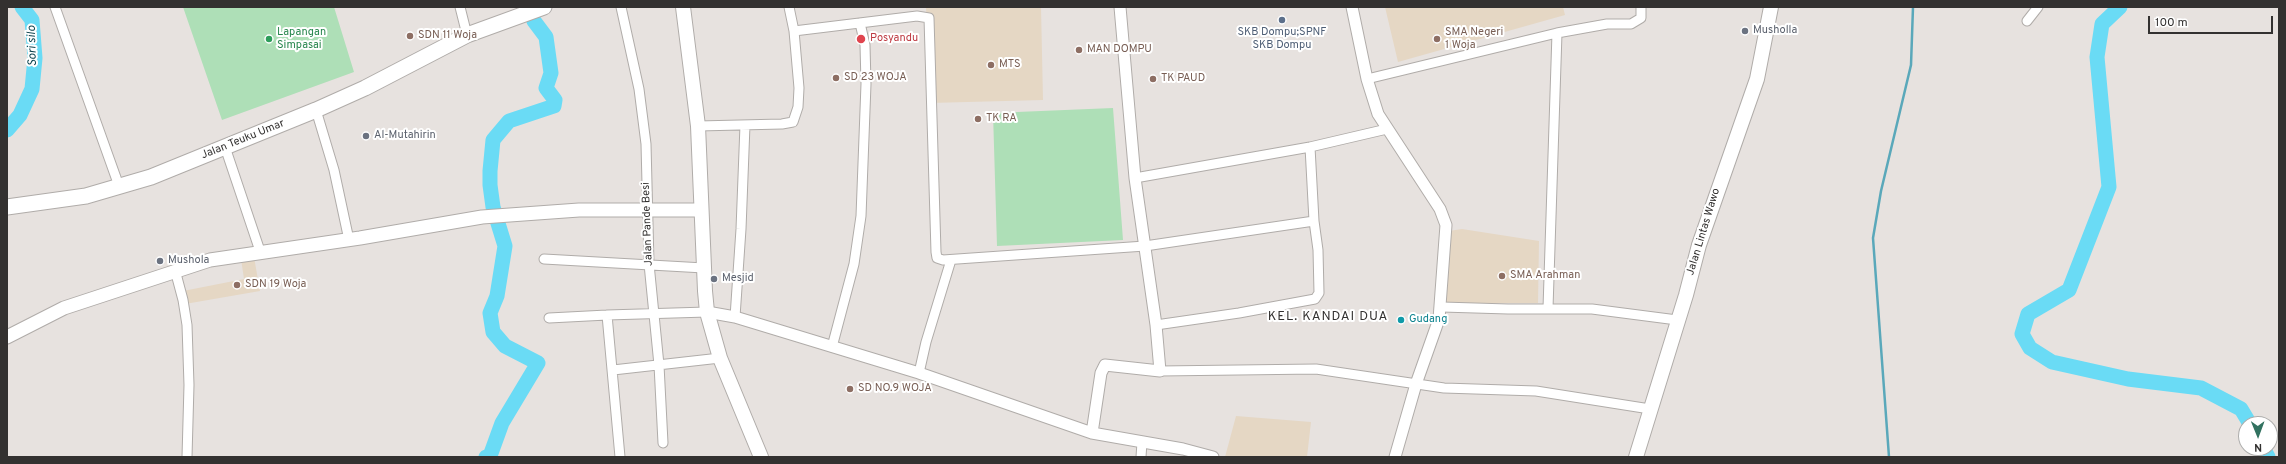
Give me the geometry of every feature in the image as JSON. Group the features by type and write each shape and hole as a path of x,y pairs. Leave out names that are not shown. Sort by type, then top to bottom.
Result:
{"highway":[{"name":"Jalan Teuku Umar","path":"7,207 86,196 151,177 316,110 365,88 467,35 544,7"}],"main road":[{"path":"683,7 698,126 707,312 720,358 761,457"},
{"name":"Jalan Lintas Wawo","path":"1636,457 1699,245 1757,79 1772,7"},
{"path":"7,337 64,308 174,270 210,260 260,251 349,240 482,217 579,210 701,210"}],"street":[{"path":"55,7 119,186"},
{"path":"460,7 467,35"},
{"name":"Jalan Pande Besi","path":"621,7 639,89 644,126 649,264 660,365 663,443"},
{"path":"698,126 782,124 794,120 798,107 799,88 794,31 789,7"},
{"path":"1120,7 1135,178 1156,325 1160,371"},
{"path":"1352,7 1367,79 1378,114 1440,209 1446,225 1442,307 1433,341 1416,384 1395,457"},
{"path":"1367,79 1557,33 1607,24 1631,24 1641,18 1641,7"},
{"path":"2027,21 2038,7"},
{"path":"794,31 917,16 927,17 929,20 936,255 939,260 1145,246 1314,221"},
{"path":"832,347 854,264 861,216 866,84 865,45 860,23"},
{"path":"1548,308 1557,33"},
{"path":"316,110 334,170 349,240"},
{"path":"735,317 741,229 745,125"},
{"path":"1135,178 1310,147 1388,129"},
{"path":"225,147 260,251"},
{"path":"1156,325 1239,313 1315,299 1319,292 1318,250 1314,221 1310,147"},
{"path":"544,259 704,268"},
{"path":"919,373 926,342 951,260"},
{"path":"174,270 184,300 187,325 187,457"},
{"path":"1442,307 1508,309 1592,308 1677,320"},
{"path":"549,318 707,312 735,317 919,373 1092,433 1213,457"},
{"path":"607,315 620,457"},
{"path":"613,370 720,358"},
{"path":"1092,433 1101,373 1105,365 1160,371 1316,369 1463,390 1536,391 1650,409"},
{"path":"1141,457 1142,442"}],"shaded area":[{"path":"926,7 1041,7 1043,100 930,103"},
{"name":"SMA Negeri 1 Woja","path":"1385,7 1563,7 1565,15 1398,62"},
{"path":"1462,229 1539,241 1538,303 1445,303 1449,231"},
{"name":"SDN 19 Woja","path":"254,257 260,291 185,304 183,291 244,279 241,259"},
{"path":"1236,416 1311,422 1307,457 1225,457"}],"green space":[{"name":"Lapangan Simpasai","path":"183,7 334,7 354,72 222,120"},
{"path":"1113,108 1123,240 997,246 993,113"}],"waterway":[{"name":"Sori silo","path":"7,130 20,115 32,89 35,58 32,20 22,7"},
{"path":"486,457 490,456 502,423 538,363 505,346 493,332 490,313 497,296 505,246 493,207 490,185 493,140 509,121 554,106 555,100 546,88 551,73 546,37 534,21 529,7"},
{"path":"1889,457 1873,238 1881,191 1911,65 1913,7"},
{"path":"2120,7 2102,24 2097,57 2109,187 2069,290 2028,314 2022,334 2030,348 2052,362 2128,379 2201,388 2241,409 2245,416"}],"place":[{"name":"SKB Dompu;SPNF SKB Dompu","path":"1282,20"},
{"name":"Musholla","path":"1745,31"},
{"name":"SDN 11 Woja","path":"410,36"},
{"name":"Lapangan Simpasai","path":"269,39"},
{"name":"Posyandu","path":"861,39"},
{"name":"SMA Negeri 1 Woja","path":"1437,39"},
{"name":"MAN DOMPU","path":"1079,50"},
{"name":"MTS","path":"991,65"},
{"name":"SD 23 WOJA","path":"836,78"},
{"name":"TK PAUD","path":"1153,79"},
{"name":"TK RA","path":"978,119"},
{"name":"Al-Mutahirin","path":"366,136"},
{"name":"Mushola","path":"160,261"},
{"name":"SMA Arahman","path":"1502,276"},
{"name":"Mesjid","path":"714,279"},
{"name":"SDN 19 Woja","path":"237,285"},
{"name":"Gudang","path":"1401,320"},
{"name":"SD NO.9 WOJA","path":"850,389"}],"district":[{"name":"KEL. KANDAI DUA","path":"1328,317"}]}
